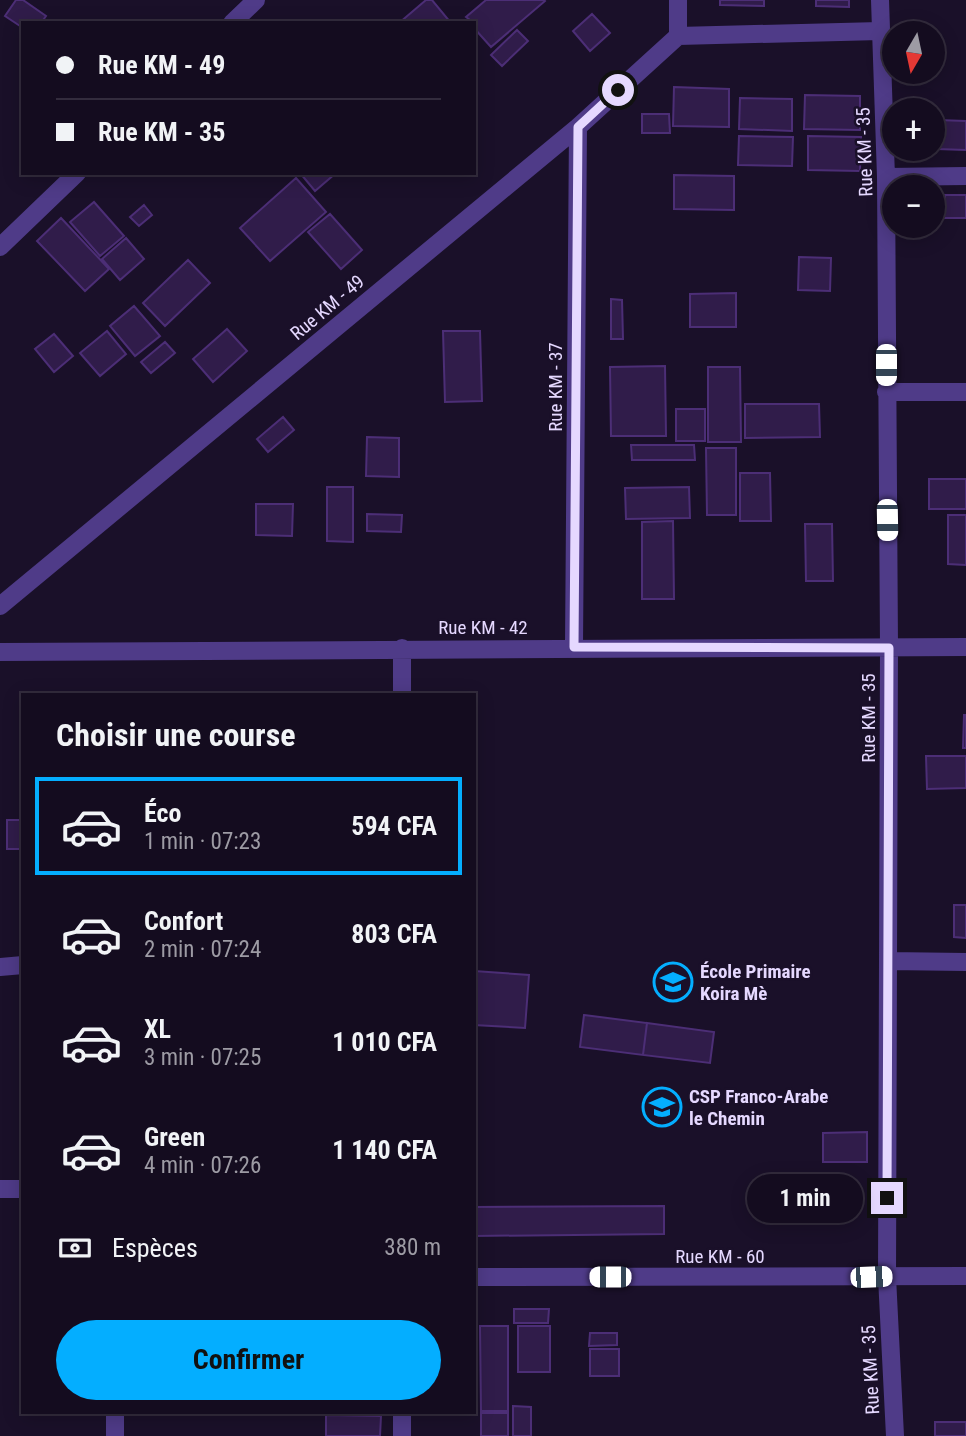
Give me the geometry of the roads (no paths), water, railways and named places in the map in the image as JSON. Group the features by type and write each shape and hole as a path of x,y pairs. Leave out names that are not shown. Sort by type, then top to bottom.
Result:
{"street":[{"path":"234,21 256,0"},
{"path":"678,0 678,36 880,31"},
{"name":"Rue KM - 35","path":"880,0 886,175"},
{"name":"Rue KM - 49","path":"0,606 578,127 678,36"},
{"name":"Rue KM - 37","path":"574,647 578,127"},
{"path":"0,247 74,175"},
{"path":"945,176 966,176"},
{"name":"Rue KM - 35","path":"886,238 889,648 887,1277 895,1436"},
{"path":"886,392 966,391"},
{"name":"Rue KM - 42","path":"0,652 966,647"},
{"path":"401,648 402,693"},
{"path":"888,961 966,962"},
{"path":"0,967 21,965"},
{"path":"0,1189 21,1189"},
{"name":"Rue KM - 60","path":"476,1277 966,1276"},
{"path":"115,1414 115,1436"},
{"path":"402,1414 402,1436"}],"place":[{"name":"École Primaire Koira Mè","path":"673,982"},
{"name":"CSP Franco-Arabe le Chemin","path":"662,1107"}]}
